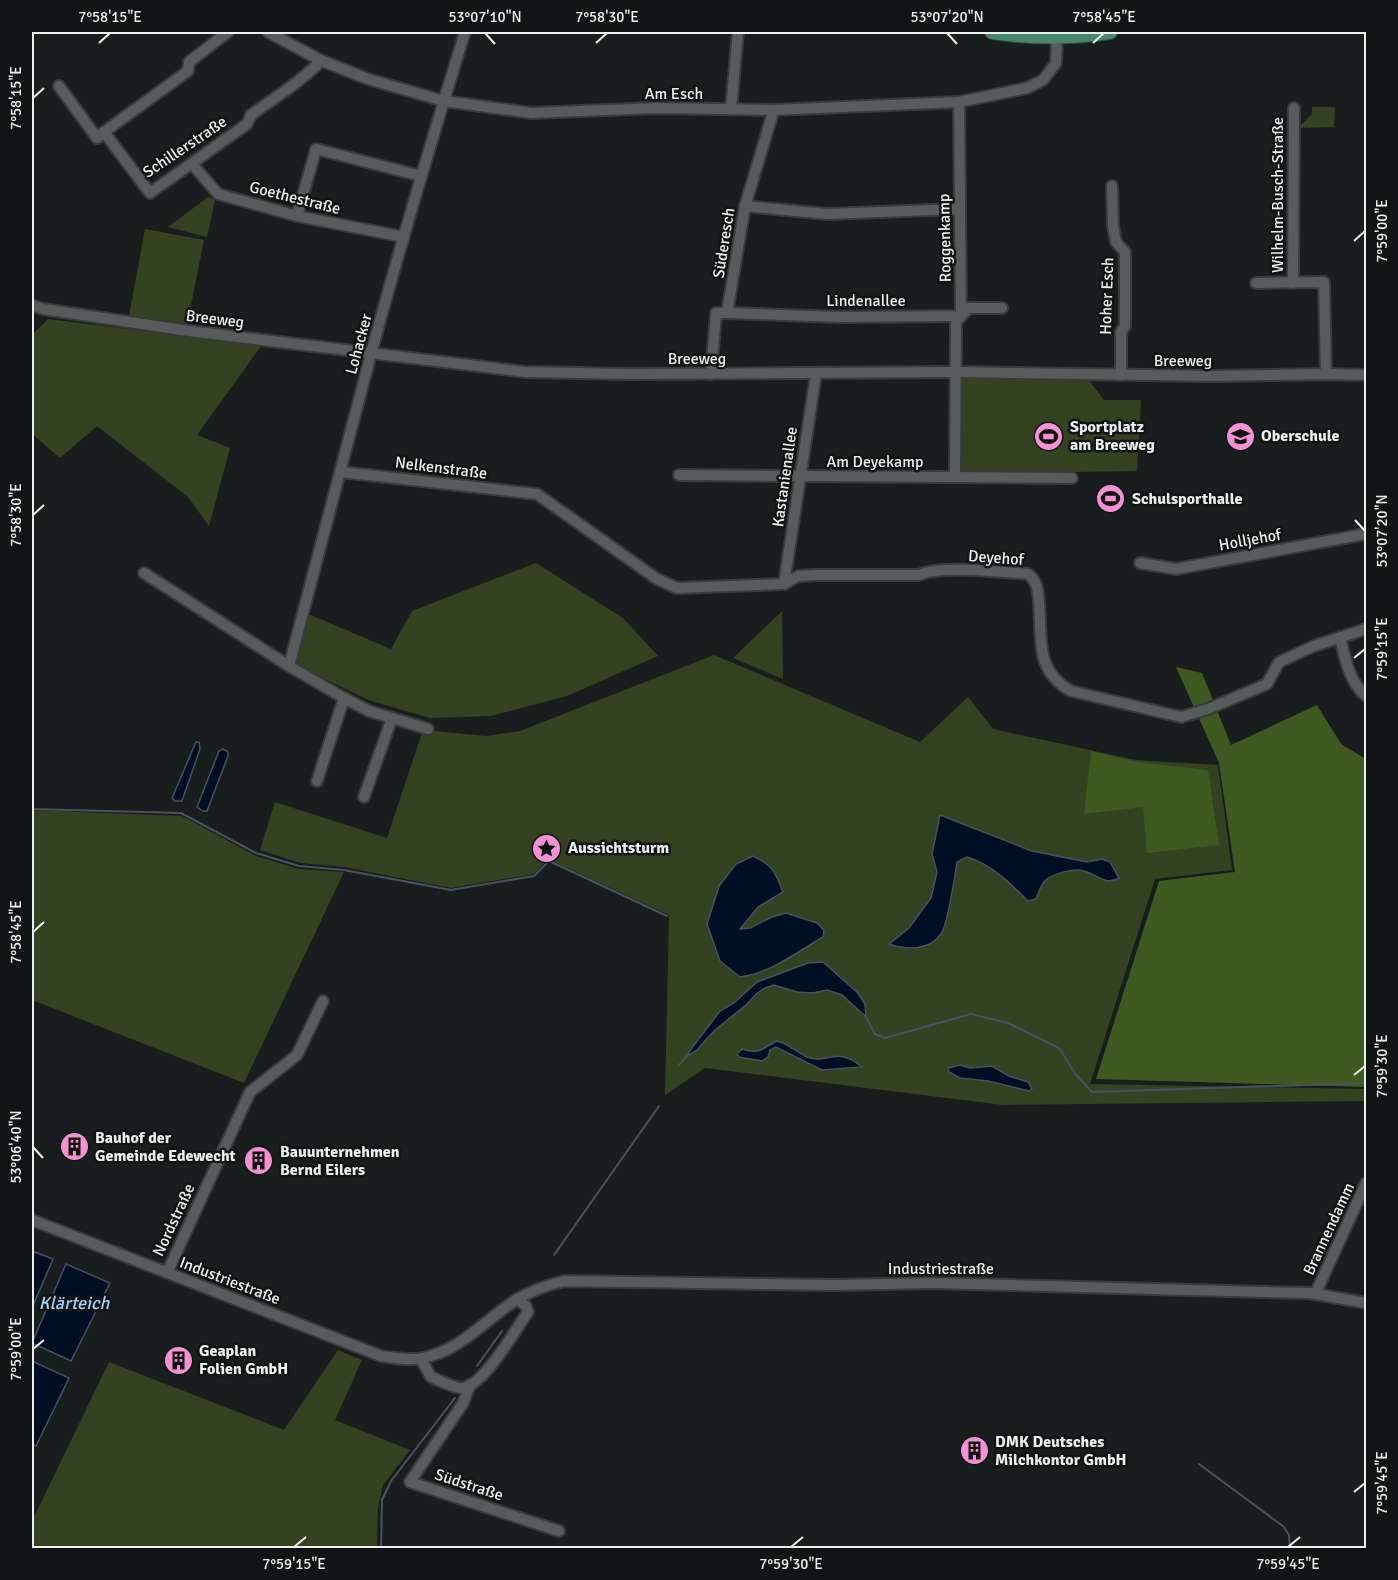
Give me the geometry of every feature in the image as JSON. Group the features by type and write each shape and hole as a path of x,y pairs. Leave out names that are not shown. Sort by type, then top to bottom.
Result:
{"main road":[{"path":"992,32 1057,37 1110,32"}],"street":[{"path":"104,132 188,71 189,62 228,32"},
{"name":"Am Esch","path":"268,32 320,60 368,79 444,101 531,113 657,108 772,110 958,102 1027,88 1043,80 1056,63 1057,37"},
{"name":"Lohacker","path":"289,666 371,352 465,32"},
{"path":"731,109 738,32"},
{"name":"Schillerstraße","path":"60,87 97,138 104,132 150,193 248,124 251,115 296,82 320,60"},
{"name":"Roggenkamp","path":"955,477 956,322 961,316 958,102"},
{"name":"Wilhelm-Busch-Straße","path":"1293,283 1294,108"},
{"name":"Süderesch","path":"711,374 716,314 727,313 745,206 772,110"},
{"path":"297,216 316,149 421,176"},
{"name":"Goethestraße","path":"192,164 218,194 297,216 404,237"},
{"name":"Hoher Esch","path":"1112,186 1113,226 1116,242 1125,252 1125,326 1121,332 1121,375"},
{"path":"745,206 827,214 959,209"},
{"path":"1256,283 1324,282 1326,374"},
{"name":"Breeweg","path":"32,305 43,309 189,331 526,372 1366,375"},
{"name":"Lindenallee","path":"727,313 840,317 961,316 969,308 1002,308"},
{"name":"Kastanienallee","path":"784,584 816,374"},
{"name":"Nelkenstraße","path":"341,472 537,494"},
{"name":"Am Deyekamp","path":"679,475 801,478 1072,478"},
{"name":"Deyehof","path":"537,494 657,579 677,588 784,584 798,576 816,575 919,575 926,572 953,571 1028,574 1037,584 1043,660 1050,676 1071,691 1181,717 1208,710 1267,684 1279,662 1366,628"},
{"name":"Holljehof","path":"1140,563 1176,569 1366,534"},
{"path":"144,573 289,666 344,698 369,711 428,729"},
{"path":"1340,637 1355,685 1366,696"},
{"path":"317,781 344,698"},
{"path":"364,798 392,718"},
{"name":"Nordstraße","path":"167,1273 249,1092 297,1055 323,1001"},
{"name":"Brannendamm","path":"1318,1288 1366,1183"},
{"name":"Industriestraße","path":"32,1220 381,1356 421,1359 449,1350 517,1299 545,1286 578,1280 833,1285 933,1283 1310,1293 1366,1303"},
{"path":"421,1359 431,1377 461,1388 470,1385 484,1375 528,1312 526,1306 517,1299"},
{"name":"Südstraße","path":"470,1385 463,1403 410,1482 559,1530"}],"green space":[{"path":"1312,107 1335,107 1334,127 1298,128 1312,114"},
{"path":"208,197 215,200 207,237 168,227"},
{"path":"145,229 204,240 187,325 129,316"},
{"path":"48,319 261,346 197,435 230,448 209,526 188,497 97,426 60,458 32,434 32,335"},
{"name":"Sportplatz am Breeweg","path":"959,376 1087,378 1104,400 1141,400 1137,471 960,474"},
{"path":"536,563 623,618 658,656 567,696 491,716 430,718 368,700 293,663 306,613 391,649 412,611"},
{"path":"782,611 783,679 733,658"},
{"path":"714,655 920,742 968,697 993,729 1136,760 1218,765 1232,870 1155,879 1090,1084 1366,1089 1366,1102 1003,1105 705,1068 665,1095 669,915 548,859 534,874 451,888 344,867 301,863 260,850 275,802 387,838 423,730 486,736 520,731"},
{"path":"1176,667 1202,673 1231,745 1317,705 1341,744 1366,759 1366,1087 1096,1079 1159,881 1235,872 1219,763"},
{"path":"1091,751 1136,762 1208,770 1219,845 1147,853 1143,807 1084,814"},
{"path":"32,810 182,816 256,856 299,869 344,872 244,1083 32,1000"},
{"path":"338,1350 362,1360 335,1420 410,1450 383,1485 378,1507 377,1548 32,1548 32,1521 109,1362 284,1430"}],"water":[{"path":"196,742 199,742 200,749 182,801 175,801 172,798"},
{"path":"223,749 228,752 228,756 207,811 203,811 197,807 219,751"},
{"path":"940,815 1032,851 1087,862 1102,859 1110,862 1119,878 1109,881 1089,872 1075,870 1065,872 1047,879 1036,899 1028,901 992,869 967,857 957,862 948,911 941,934 936,940 917,948 889,944 909,928 931,898 937,872 932,854"},
{"path":"753,856 773,870 783,892 758,907 740,929 750,928 786,913 817,923 824,930 823,937 783,961 762,971 740,977 720,961 707,924 719,886 736,864"},
{"path":"823,962 858,993 865,1004 866,1017 842,995 827,990 813,993 797,992 774,985 756,994 714,1031 696,1051 685,1057 720,1011 734,1003 757,982 808,963"},
{"path":"777,1041 807,1057 821,1059 846,1057 862,1067 822,1070 776,1047 770,1050 768,1057 762,1061 739,1057 737,1054 742,1049 761,1050"},
{"path":"960,1065 970,1068 992,1066 1009,1076 1028,1082 1032,1089 1029,1091 988,1081 960,1078 949,1072 948,1068"},
{"name":"Klärteich","path":"32,1251 53,1259 32,1308"},
{"name":"Klärteich","path":"66,1264 110,1283 71,1361 32,1343"},
{"name":"Klärteich","path":"32,1361 69,1378 36,1446 32,1444"}],"waterway":[{"path":"32,809 181,813 256,853 299,866 344,870 451,890 534,876 549,861 667,916"},
{"path":"865,1015 875,1034 885,1038 971,1014 1008,1023 1059,1048 1076,1075 1092,1092 1366,1083"},
{"path":"679,1065 689,1054"},
{"path":"554,1255 659,1106"},
{"path":"477,1366 502,1331"},
{"path":"381,1548 382,1500 391,1481 455,1398"},
{"path":"1199,1464 1284,1527 1289,1535 1290,1548"}],"place":[{"name":"Sportplatz am Breeweg","path":"1049,436"},
{"name":"Oberschule","path":"1240,436"},
{"name":"Schulsporthalle","path":"1111,499"},
{"name":"Aussichtsturm","path":"547,848"},
{"name":"Bauhof der Gemeinde Edewecht","path":"74,1147"},
{"name":"Bauunternehmen Bernd Eilers","path":"259,1161"},
{"name":"Geaplan Folien GmbH","path":"178,1360"},
{"name":"DMK Deutsches Milchkontor GmbH","path":"974,1451"}]}
